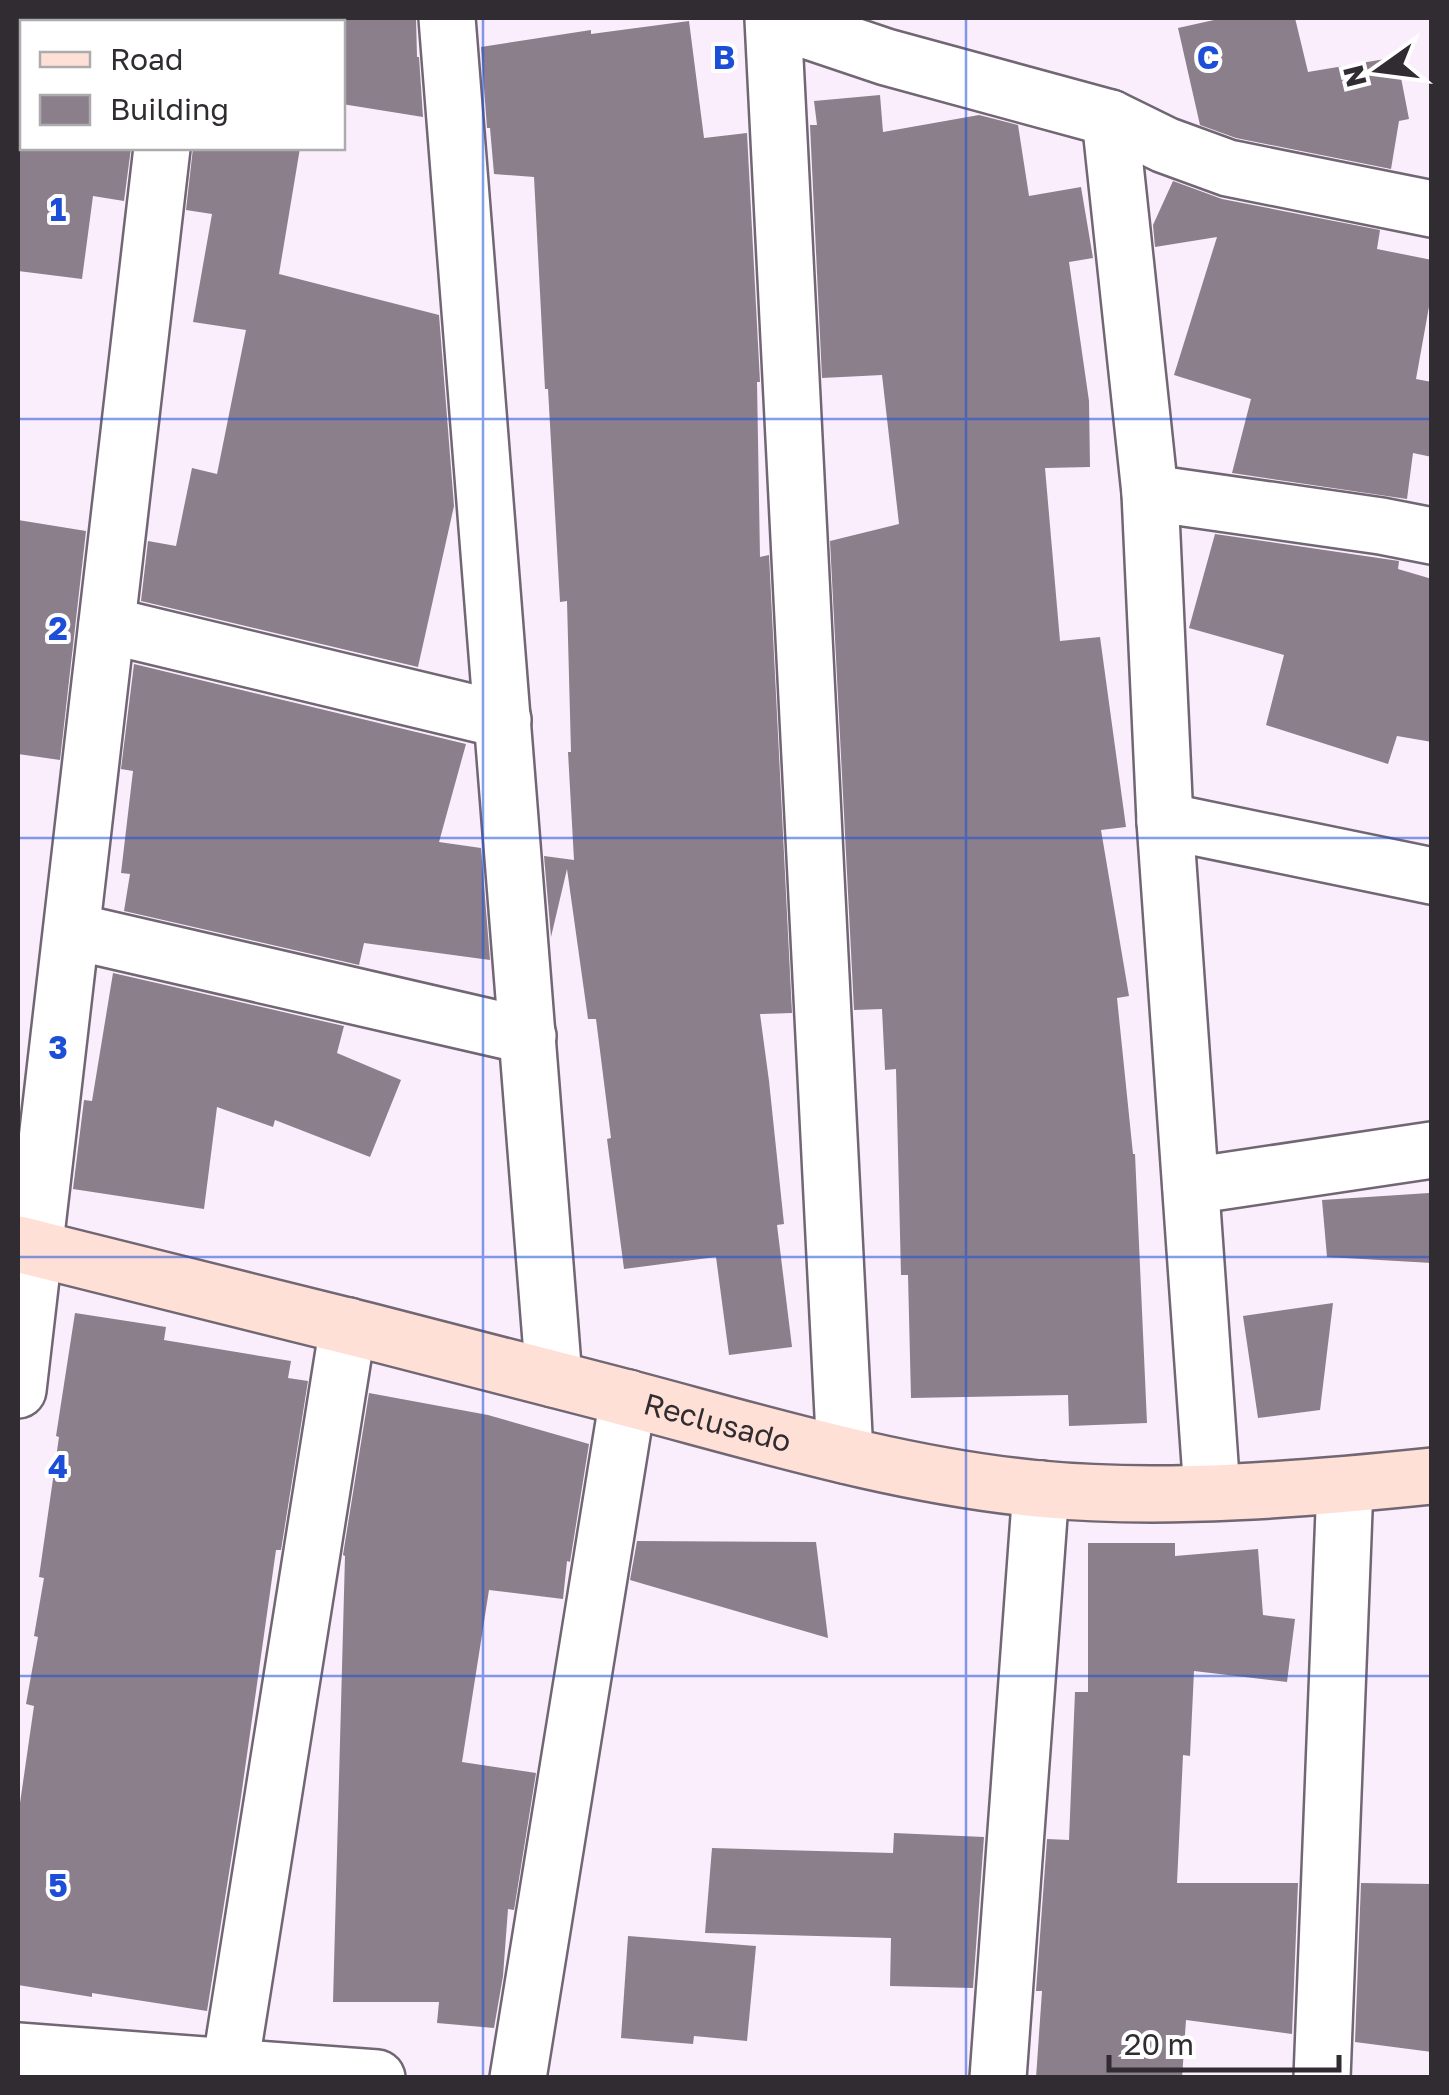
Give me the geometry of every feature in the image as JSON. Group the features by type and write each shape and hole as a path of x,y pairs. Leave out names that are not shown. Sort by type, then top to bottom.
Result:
{"street":[{"path":"447,18 554,1379"},
{"path":"845,1455 770,18 886,57 1110,118 1165,145 1228,168 1432,209"},
{"path":"1110,118 1150,493 1165,821 1212,1492"},
{"path":"18,1390 26,1247 72,931 162,150"},
{"path":"1150,493 1432,536"},
{"path":"107,625 503,720"},
{"path":"1165,821 1432,876"},
{"path":"72,931 528,1036"},
{"path":"1191,1186 1432,1150"},
{"name":"Reclusado","path":"26,1247 939,1476 1040,1489 1126,1493 1345,1485 1432,1476"},
{"path":"230,2067 348,1326"},
{"path":"518,2078 628,1398"},
{"path":"1322,2078 1345,1485"},
{"path":"998,2078 1040,1489"},
{"path":"18,2052 376,2078"}],"building":[{"path":"416,18 423,117 345,104 342,20"},
{"path":"1223,18 1295,18 1308,72 1397,57 1409,119 1399,121 1391,169 1236,138 1200,125 1178,28"},
{"path":"689,21 704,138 747,133 760,382 760,557 769,555 792,1013 760,1014 784,1224 777,1225 792,1347 729,1355 716,1257 624,1269 596,1019 588,1019 567,869 551,937 544,856 574,860 568,752 567,601 560,602 534,177 494,174 481,47 591,30 591,34"},
{"path":"880,95 883,132 979,115 1018,125 1029,196 1081,187 1093,258 1069,262 1089,401 1090,467 1045,468 1060,641 1100,637 1126,827 1101,830 1129,996 1117,998 1135,1154 1147,1423 1069,1426 1068,1395 911,1398 908,1275 901,1275 896,1069 885,1070 882,1009 854,1010 830,541 899,524 882,375 822,378 810,125 817,125 814,101"},
{"path":"18,148 131,150 124,201 93,196 82,279 18,271"},
{"path":"193,150 300,150 279,274 439,315 454,506 418,667 141,601 148,541 176,546 192,468 217,474 246,330 193,322 212,214 186,210"},
{"path":"1173,181 1222,199 1380,230 1377,249 1432,260 1432,290 1416,379 1432,382 1432,457 1413,453 1407,499 1232,473 1251,399 1174,375 1217,237 1155,247 1153,225"},
{"path":"18,520 86,531 60,760 18,754"},
{"path":"1215,534 1399,561 1398,569 1432,579 1432,742 1397,736 1388,764 1266,725 1284,655 1189,628"},
{"path":"134,664 466,744 439,842 481,848 490,960 364,943 359,965 124,911 130,874 121,873 133,771 121,769"},
{"path":"113,973 344,1026 337,1053 401,1080 370,1157 275,1120 273,1127 217,1107 204,1209 73,1189 84,1100 92,1101"},
{"path":"1429,1193 1432,1263 1327,1257 1322,1200"},
{"path":"1333,1303 1320,1410 1258,1418 1243,1316"},
{"path":"75,1313 166,1327 164,1340 291,1361 288,1378 308,1381 281,1550 276,1550 207,2011 18,1985 18,1817 34,1706 26,1704 38,1637 34,1636 44,1578 39,1577"},
{"path":"369,1393 488,1415 589,1444 563,1599 489,1590 462,1762 536,1773 514,1910 508,1909 494,2028 437,2023 439,2002 333,2002 343,1555"},
{"path":"637,1541 816,1542 828,1638 630,1580"},
{"path":"1088,1543 1175,1543 1175,1556 1258,1549 1263,1615 1295,1619 1287,1682 1194,1671 1190,1756 1183,1755 1177,1883 1298,1883 1292,2034 1186,2020 1182,2078 1036,2078 1042,1991 1036,1991 1047,1839 1069,1840 1075,1692 1088,1692"},
{"path":"894,1833 984,1837 973,1988 890,1986 891,1938 705,1933 712,1848 893,1853"},
{"path":"1361,1883 1432,1884 1432,2052 1355,2042"},
{"path":"628,1936 756,1946 747,2041 694,2036 693,2044 621,2038"}]}
